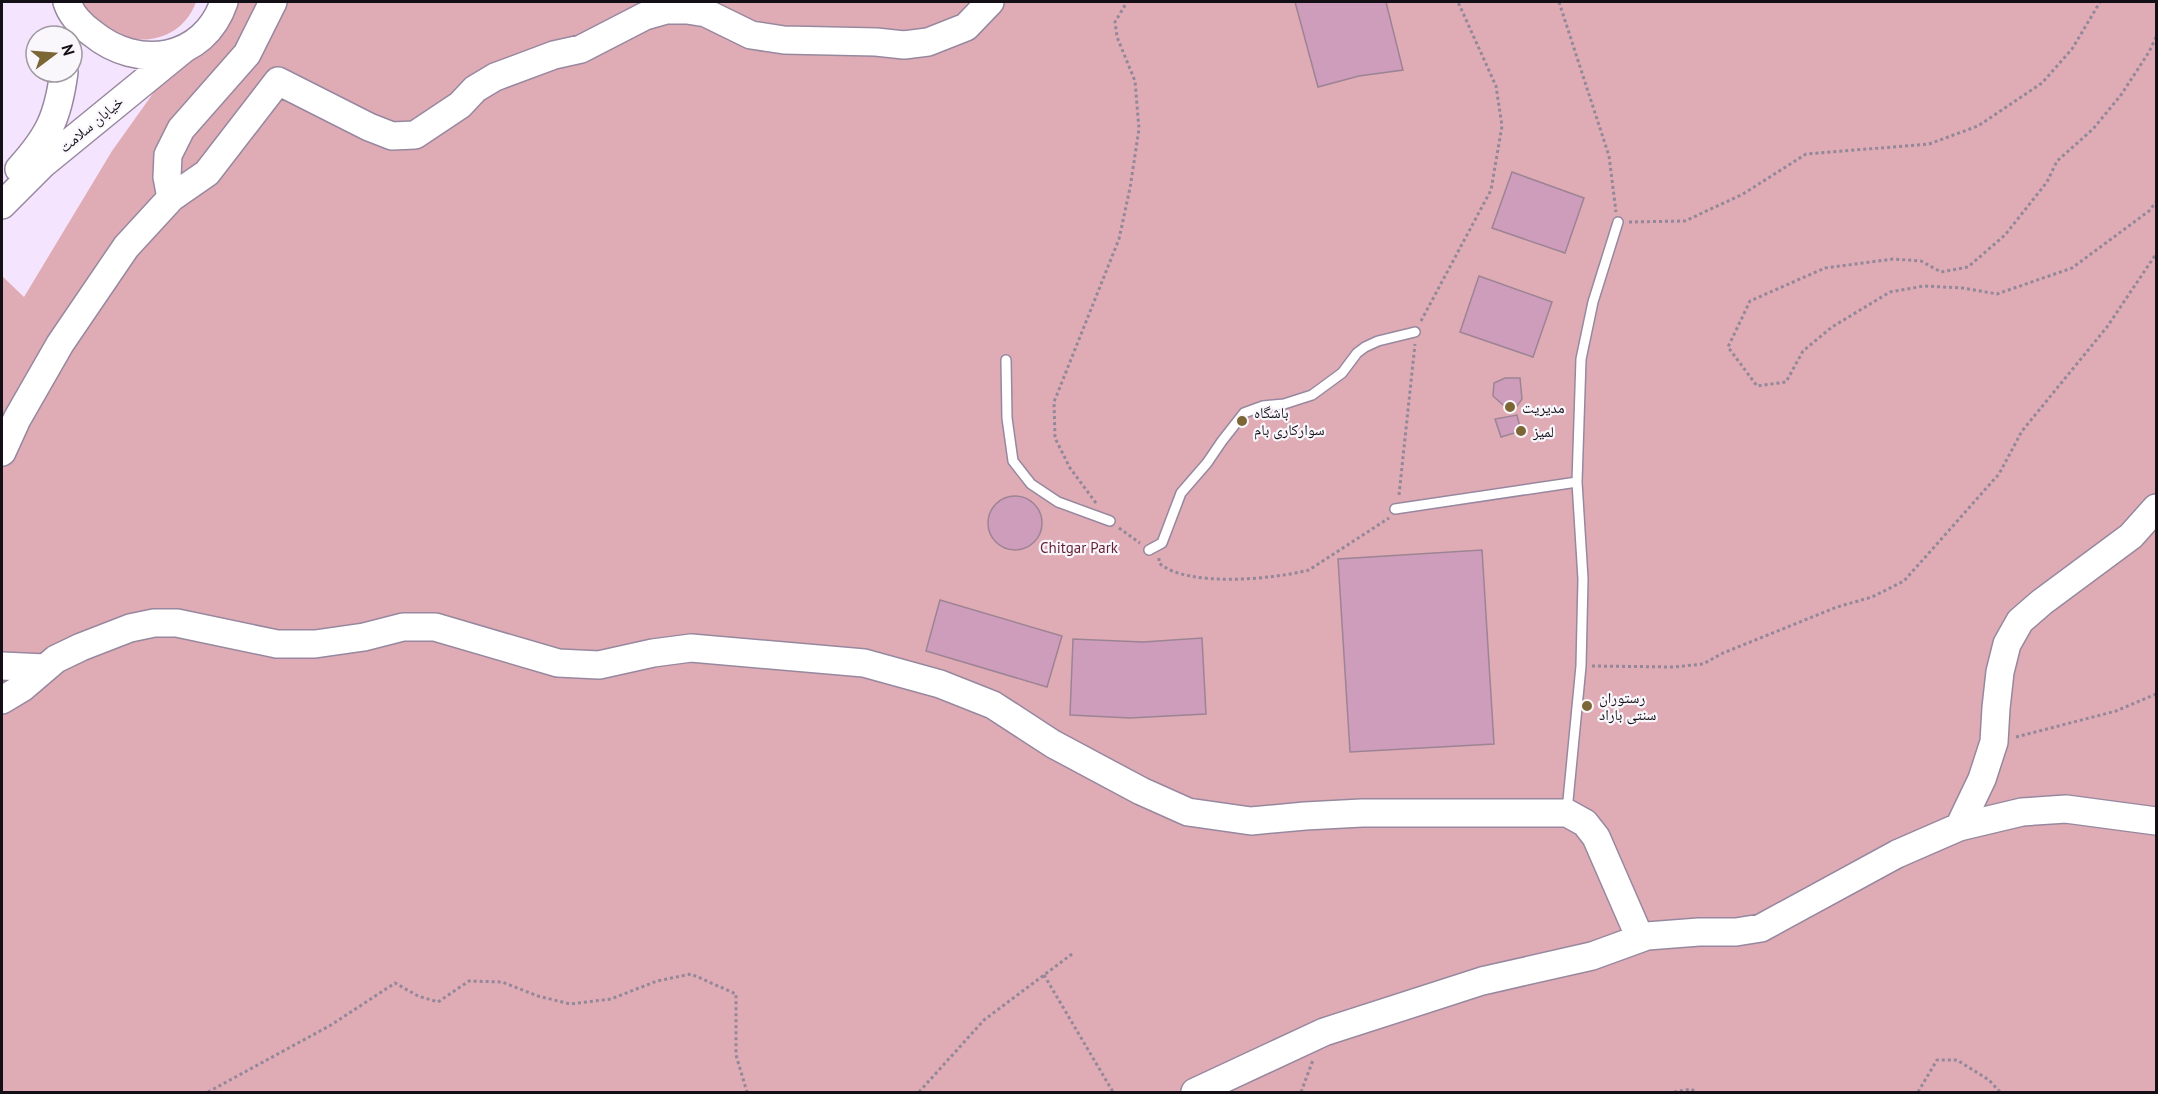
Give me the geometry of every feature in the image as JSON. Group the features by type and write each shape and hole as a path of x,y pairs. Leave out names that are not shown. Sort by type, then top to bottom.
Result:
{"street":[{"name":"خیابان سلامت","path":"2,205 43,164 184,48 205,34 220,14 224,2"},
{"path":"171,198 167,177 168,155 176,138 181,129 248,54 273,2"},
{"path":"2,452 17,419 60,344 126,247 171,198 207,173 278,81 376,130 392,136 415,135 460,105 475,89 495,77 554,55 581,49 645,16 666,10 687,10 706,14 751,36 784,40 876,42 904,45 928,42 966,27 990,2"},
{"path":"67,3 78,22 115,50 138,56 162,56 184,48"},
{"path":"64,24 67,3"},
{"name":"خیابان سلامت","path":"2,189 35,151 51,126 60,102 62,84"},
{"path":"1959,827 1982,780 1994,742 1995,708 2000,672 2007,644 2020,621 2131,536 2157,508"},
{"path":"2,699 22,688 45,668 75,650 110,634 154,623 177,623 277,644 315,644 364,637 403,627 435,627 558,663 599,665 652,653 691,648 864,663 940,684 993,705 1053,744 1140,791 1188,812 1251,821 1362,813 1567,813 1584,823 1596,837 1640,938"},
{"path":"2,666 45,668"},
{"path":"2,671 5,676 6,689 2,699"},
{"path":"1195,1092 1324,1032 1482,981 1592,956 1640,938 1761,928 1898,854 1959,827 2022,812 2066,809 2157,821"}],"lane":[{"path":"1567,813 1581,666 1583,579 1577,482 1581,359 1593,302 1617,222"},
{"path":"1149,550 1162,543 1181,493 1244,414 1263,406 1284,404 1312,395 1342,373 1357,353 1365,347 1378,340 1415,332"},
{"path":"1006,360 1007,418 1013,460 1032,484 1058,502 1110,522"},
{"path":"1395,509 1577,482"}],"path":[{"path":"1126,2 1115,22 1117,38 1135,81 1139,129 1130,188 1119,239 1054,402 1055,438 1070,468 1110,522 1159,558 1162,566 1181,575 1200,579 1238,579 1309,570 1388,518 1395,509 1401,486 1414,363 1415,332 1491,190 1502,126 1496,86 1458,2"},
{"path":"1559,2 1610,156 1617,222 1685,221 1743,194 1806,154 1929,144 1978,126 2042,83 2072,49 2100,2"},
{"path":"2157,37 2121,95 2092,129 2057,161 2047,182 2005,235 1968,267 1941,272 1921,261 1893,259 1825,268 1750,301 1728,347 1757,386 1786,382 1803,351 1832,327 1890,292 1924,286 1963,288 1997,294 2072,268 2149,211 2157,202"},
{"path":"1581,666 1674,667 1703,664 1723,653 1837,607 1872,597 1904,581 1999,474 2022,431 2107,327 2157,254"},
{"path":"1994,742 2106,714 2157,694"},
{"path":"919,1092 984,1020 1072,954"},
{"path":"208,1092 331,1024 395,983 418,996 438,1002 469,981 502,982 538,996 570,1004 611,999 657,981 691,974 736,994 736,1055 747,1092"},
{"path":"1044,975 1113,1092"},
{"path":"1918,1092 1937,1060 1957,1060 1989,1080 2000,1092"},
{"path":"1674,1092 1691,1089 1696,1092"}],"green space":[{"path":"82,2 196,2 187,19 173,31 157,38 140,40 122,37 106,29 92,18"},
{"name":"Chitgar Park","path":"218,2 2156,2 2156,1092 2,1092 2,276 24,297 112,151"}],"building":[{"path":"1295,2 1386,2 1403,70 1359,76 1318,87"},
{"path":"1512,172 1584,198 1565,253 1492,228"},
{"path":"1479,276 1552,302 1533,357 1460,332"},
{"name":"مدیریت","path":"1505,378 1520,378 1522,399 1512,413 1493,396 1494,383"},
{"path":"1517,415 1521,431 1501,437 1495,419"},
{"path":"1010,496 1020,496 1030,500 1038,508 1042,523 1038,538 1030,546 1020,550 1010,550 1000,546 992,538 988,528 988,518 992,508 1000,500"},
{"path":"1482,550 1494,744 1350,752 1338,559"},
{"path":"940,600 1062,636 1047,687 926,651"},
{"path":"1202,638 1206,714 1130,718 1070,715 1073,639 1143,642"}],"place":[{"name":"مدیریت","path":"1510,407"},
{"name":"باشگاه سوارکاری بام","path":"1242,421"},
{"name":"لمیز","path":"1521,431"},
{"name":"رستوران سنتی باراد","path":"1587,706"}]}
